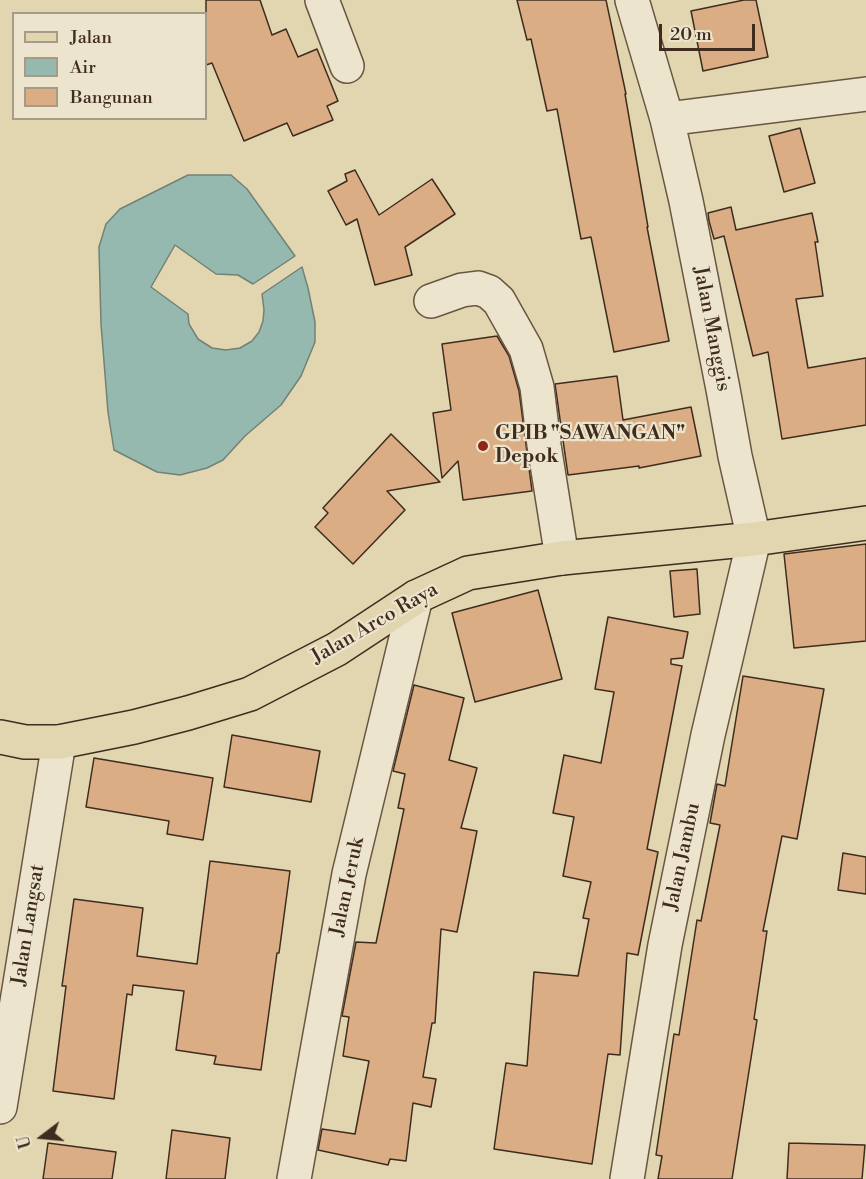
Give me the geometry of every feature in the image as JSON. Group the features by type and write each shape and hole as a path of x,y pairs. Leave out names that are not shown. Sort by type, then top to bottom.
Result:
{"main road":[{"name":"Jalan Arco Raya","path":"0,737 25,742 59,742 188,714 250,694 337,649 416,597 468,573 562,558 754,539 866,523"}],"street":[{"path":"322,0 347,66"},
{"name":"Jalan Manggis","path":"632,0 667,119 686,201 735,456 754,539"},
{"path":"667,119 866,94"},
{"path":"431,301 462,290 478,288 489,292 498,301 526,349 537,387 562,558"},
{"name":"Jalan Jambu","path":"627,1179 665,945 708,735 754,539"},
{"name":"Jalan Jeruk","path":"294,1179 349,874 416,597"},
{"name":"Jalan Langsat","path":"0,1107 59,742"}],"water":[{"path":"188,175 231,175 247,189 295,256 253,284 238,275 216,274 175,245 151,287 188,314 189,324 198,339 212,348 226,350 240,348 252,341 263,321 262,294 302,267 315,322 315,342 301,376 281,405 245,436 223,460 207,468 180,475 157,472 114,450 108,412 101,324 99,247 106,224 120,209"}],"building":[{"path":"206,0 260,0 272,35 286,29 298,57 317,49 338,101 327,106 333,120 293,136 287,123 244,141 212,63 207,65"},
{"path":"517,0 606,0 626,94 647,227 669,341 614,352 591,237 581,239 557,109 547,111 531,39 527,40"},
{"path":"744,0 756,0 768,57 703,71 691,11"},
{"path":"800,128 815,183 784,192 769,136"},
{"path":"355,170 379,215 432,179 455,214 405,247 412,275 375,285 357,219 346,225 328,191 347,181 345,174"},
{"path":"731,207 736,230 812,213 818,242 815,242 823,296 796,299 808,368 866,358 866,425 782,439 768,352 753,356 724,236 714,239 709,221 708,213"},
{"name":"GPIB \"SAWANGAN\" Depok","path":"497,336 509,356 519,391 532,491 463,500 458,461 442,478 433,413 451,410 442,344"},
{"path":"617,376 623,420 691,407 701,456 639,468 639,466 568,475 555,384"},
{"path":"391,434 440,482 387,491 405,510 353,564 315,527 328,513 323,508"},
{"path":"866,544 866,641 794,648 784,554"},
{"path":"697,569 700,614 674,617 670,571"},
{"path":"538,590 562,679 475,702 452,613"},
{"path":"608,617 688,632 683,658 671,659 671,664 682,666 647,849 658,852 638,955 627,953 620,1055 608,1054 592,1164 494,1149 506,1063 527,1066 534,972 578,976 589,919 583,918 591,882 563,876 574,817 553,813 564,755 601,763 614,692 595,689"},
{"path":"743,676 824,689 797,839 782,836 763,931 767,931 754,1019 757,1020 732,1179 658,1179 662,1156 656,1155 674,1034 679,1035 697,920 701,921 720,825 710,823 717,784 725,786"},
{"path":"414,685 464,698 449,760 477,768 461,828 477,831 457,932 441,929 435,1023 432,1023 423,1077 436,1079 431,1107 413,1103 406,1161 390,1159 388,1165 318,1150 322,1129 355,1134 369,1061 343,1056 349,1017 342,1016 356,942 376,943 404,809 398,808 405,774 393,771"},
{"path":"232,735 320,751 311,802 224,787"},
{"path":"94,758 213,778 203,840 167,834 169,821 86,807"},
{"path":"843,853 866,857 866,894 838,890"},
{"path":"210,861 290,871 261,1070 214,1064 216,1056 176,1050 184,991 133,985 132,995 127,994 114,1099 53,1091 66,986 62,986 74,899 143,908 137,956 197,964"},
{"path":"172,1130 230,1138 225,1179 166,1179"},
{"path":"48,1143 116,1152 112,1179 43,1179"},
{"path":"789,1143 865,1145 862,1179 787,1179"}],"place":[{"name":"GPIB \"SAWANGAN\" Depok","path":"483,446"}]}
